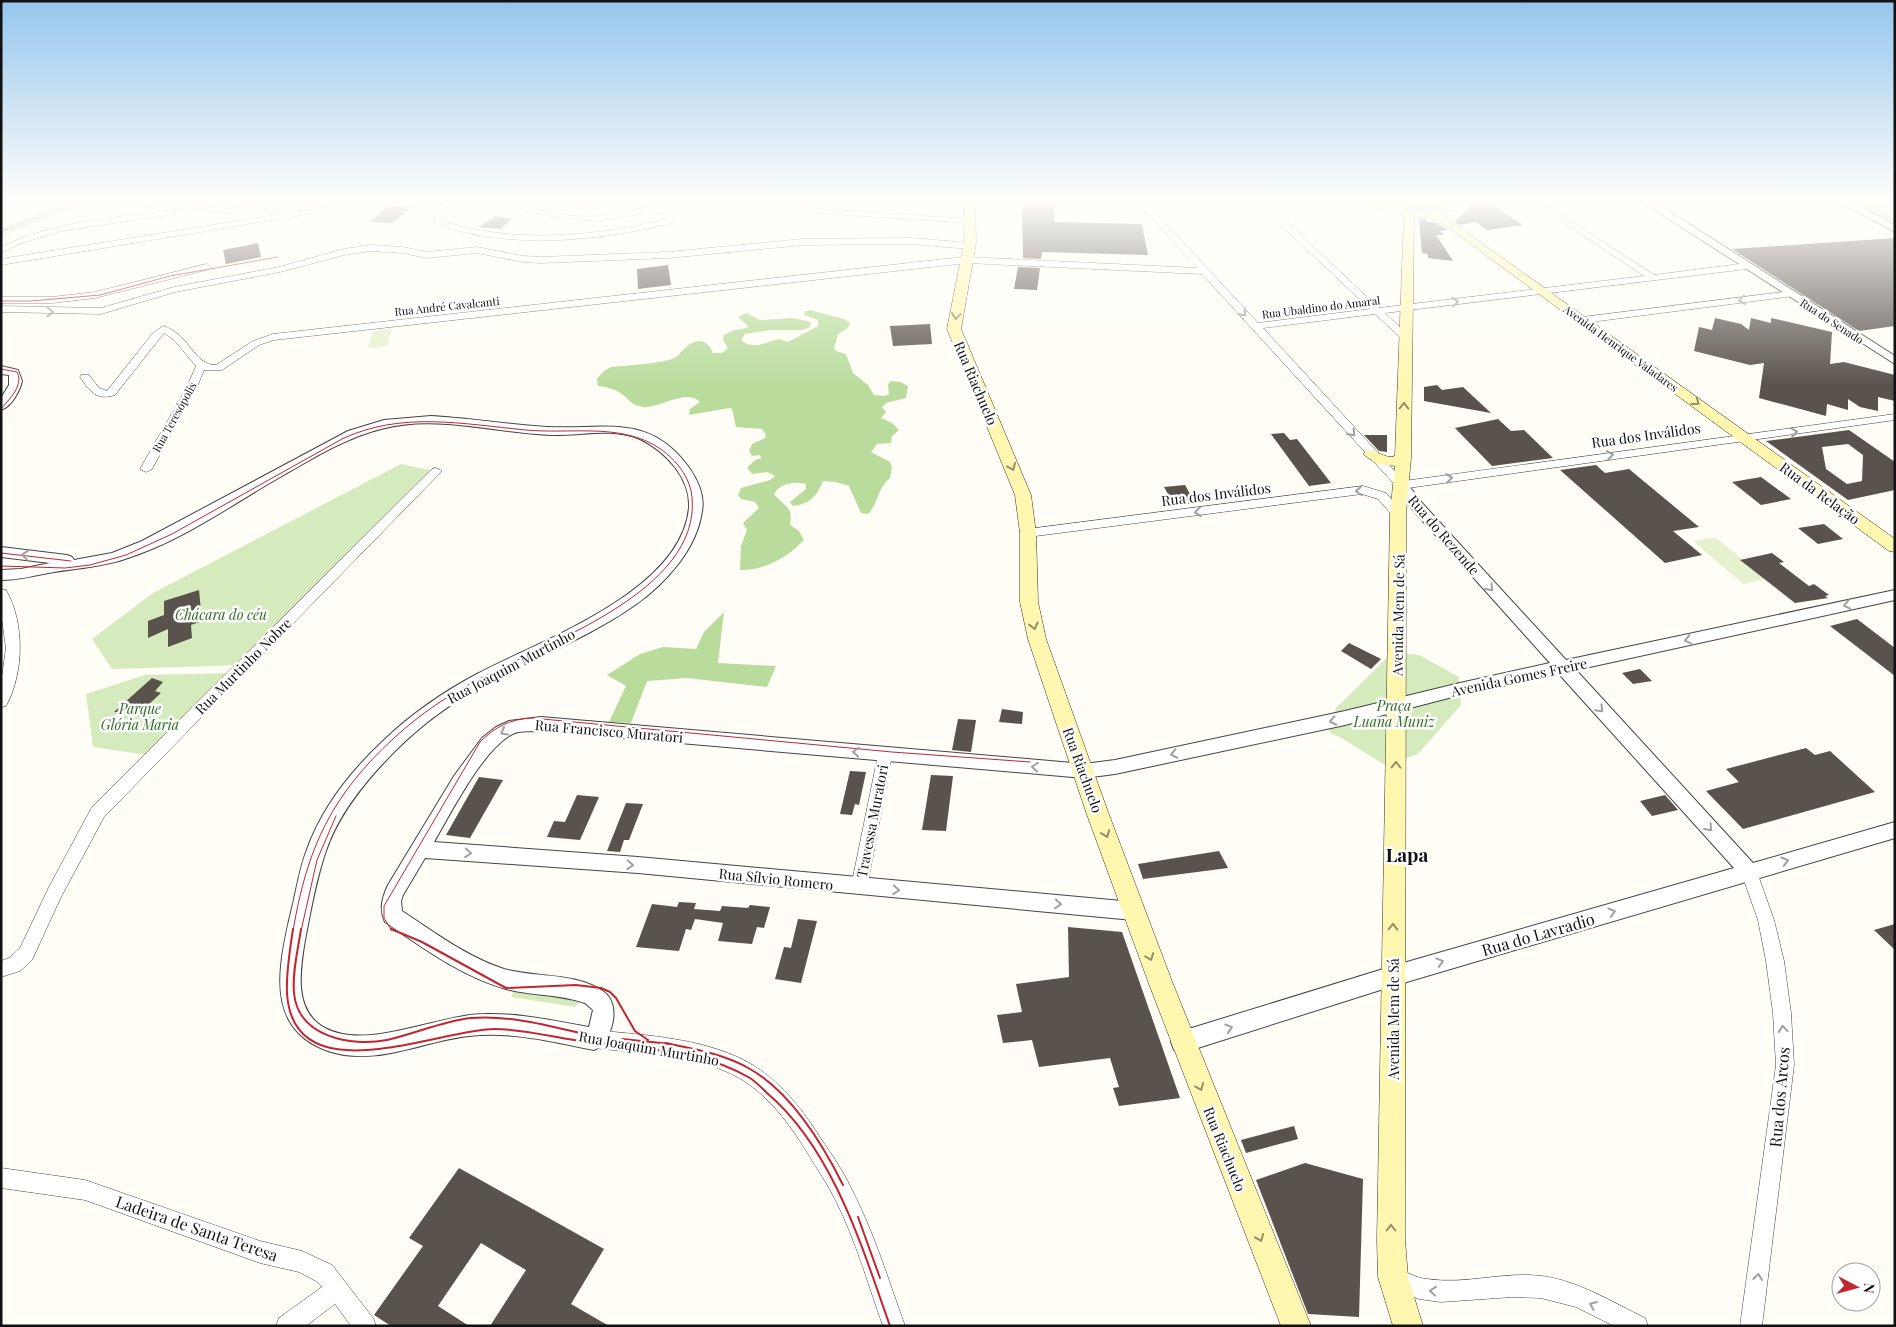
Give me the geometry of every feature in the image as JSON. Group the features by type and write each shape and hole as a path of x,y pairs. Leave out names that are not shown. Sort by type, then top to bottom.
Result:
{"main road":[{"name":"Rua Riachuelo","path":"966,261 955,320 956,336 1019,486 1026,514 1028,533 1030,614 1047,670 1182,1042 1296,1326"},
{"name":"Avenida Mem de Sá","path":"1407,261 1403,458 1398,514 1400,532 1391,1240 1393,1276 1408,1326"},
{"name":"Avenida Henrique Valadares","path":"1502,261 1745,438"},
{"name":"Rua da Relação","path":"1745,438 1895,547"},
{"path":"1371,454 1386,462 1395,462 1403,458"}],"street":[{"path":"1,309 101,311 174,290 280,269 310,261"},
{"name":"Rua André Cavalcanti","path":"201,365 211,369 218,368 256,343 273,337 902,261"},
{"name":"Rua André Cavalcanti","path":"1072,261 1205,271"},
{"name":"Rua do Rezende","path":"1196,261 1401,485 1416,506 1749,872"},
{"path":"1324,261 1405,337"},
{"path":"1627,261 1653,278"},
{"name":"Rua do Senado","path":"1739,261 1895,361"},
{"path":"1,300 52,300 95,295 207,266"},
{"name":"Rua Ubaldino do Amaral","path":"1256,326 1747,266"},
{"path":"1582,320 1791,294"},
{"path":"85,376 99,394 111,393 156,335 163,329 172,333 201,365"},
{"name":"Rua Teresópolis","path":"146,469 192,387 201,365"},
{"path":"1,370 14,373 17,379 16,385 1,406"},
{"name":"Rua dos Inválidos","path":"1401,485 1552,462 1895,417"},
{"name":"Rua Joaquim Murtinho","path":"1,575 21,575 46,568 119,556 180,528 311,455 362,430 385,424 448,420 552,431 613,430 645,437 677,462 690,478 696,506 686,538 672,563 657,581 616,612 481,679 449,698 391,744 358,780 329,822 316,850 292,962 290,989 297,1016 310,1030 328,1041 351,1046 376,1046 466,1026 493,1024 662,1048 716,1058 740,1068 776,1094 793,1114 835,1179 857,1226 894,1326"},
{"name":"Rua Murtinho Nobre","path":"1,969 14,965 26,954 55,892 98,812 436,471"},
{"name":"Rua dos Inválidos","path":"1028,533 1363,490 1382,496 1398,514"},
{"name":"Rua Joaquim Murtinho","path":"1,552 84,563"},
{"path":"1,593 12,631 11,673 1,702"},
{"name":"Avenida Gomes Freire","path":"1084,771 1115,767 1338,720 1460,690 1895,595"},
{"name":"Rua Francisco Muratori","path":"594,1039 604,1017 603,1007 598,1000 587,993 524,984 501,978 469,965 392,916 391,906 393,897 419,849 460,781 480,753 502,732 521,724 541,724 1084,771"},
{"name":"Travessa Muratori","path":"859,886 885,755"},
{"name":"Rua do Lavradio","path":"1182,1042 1393,976 1895,830"},
{"name":"Rua Sílvio Romero","path":"419,849 638,865 1133,911"},
{"name":"Rua dos Arcos","path":"1749,872 1768,926 1784,1030 1785,1066 1751,1326"},
{"name":"Ladeira de Santa Teresa","path":"1,1178 85,1190 260,1252 302,1262 324,1273 365,1326"},
{"path":"1393,1276 1411,1285 1440,1292 1515,1287 1542,1288 1572,1295 1636,1326"},
{"path":"287,1326 337,1289"}],"green space":[{"path":"809,310 844,319 850,323 848,328 838,334 834,348 836,351 846,354 853,373 868,385 874,395 885,396 889,394 888,384 891,381 900,382 908,386 906,398 886,403 882,407 886,412 881,418 892,423 899,430 892,436 891,443 877,444 871,452 890,462 892,467 890,478 882,487 872,510 868,514 861,513 849,486 836,482 823,481 812,498 804,503 793,506 790,502 806,489 806,484 792,483 780,487 774,494 789,510 790,525 799,531 804,540 791,552 775,562 758,568 740,570 741,546 747,530 743,523 759,508 755,502 741,499 738,495 741,488 770,480 775,476 767,472 752,474 747,468 755,460 762,458 759,455 752,456 749,451 752,444 765,438 766,435 762,429 736,427 732,409 729,408 689,415 690,409 700,402 694,398 675,399 654,406 641,407 633,404 617,391 598,386 597,379 604,371 611,367 669,360 677,356 691,343 699,341 706,343 713,353 722,353 728,348 723,340 724,335 735,330 747,328 748,326 738,317 746,313 760,320 792,318 811,322 810,327 803,330 771,330 745,334 741,340 750,345 764,344 779,339 788,342 818,326 818,320 805,315 804,312"},
{"path":"392,329 387,346 368,348 373,331"},
{"name":"Chácara do céu","path":"401,464 434,471 242,665 112,669 92,639 153,593"},
{"path":"1715,537 1766,579 1743,584 1693,541"},
{"path":"724,612 718,663 776,666 767,687 687,678 647,681 631,723 609,722 626,686 607,675 640,654 663,647 696,649 704,632"},
{"name":"Praça Luana Muniz","path":"1393,652 1419,655 1459,677 1461,705 1418,754 1385,765 1332,734 1328,729 1336,708"},
{"name":"Parque Glória Maria","path":"234,673 154,756 93,747 86,694 145,675"},
{"path":"518,980 583,1000 575,1007 511,997"}],"building":[{"path":"225,261 241,261 226,264"},
{"path":"1750,261 1895,261 1895,326 1859,331"},
{"path":"668,265 671,285 638,289 637,269"},
{"path":"1018,267 1040,268 1037,290 1014,289"},
{"path":"1715,318 1741,324 1749,330 1751,318 1771,323 1771,318 1832,332 1830,364 1844,362 1895,375 1895,401 1878,397 1878,411 1860,407 1848,399 1848,410 1827,404 1826,416 1759,398 1764,363 1750,365 1694,351 1699,327 1712,330"},
{"path":"930,324 932,344 893,346 890,326"},
{"path":"1437,385 1442,390 1463,387 1491,413 1424,401 1424,387"},
{"path":"1498,419 1511,431 1524,430 1553,458 1492,466 1455,428"},
{"path":"1849,430 1895,462 1895,490 1848,500 1766,441","holes":["1848,444 1863,455 1862,481 1847,484 1826,469 1822,447"]},
{"path":"1284,433 1290,440 1297,439 1331,483 1309,486 1271,434"},
{"path":"1364,435 1387,435 1387,452 1379,451"},
{"path":"1596,465 1605,473 1629,469 1699,527 1673,531 1702,555 1665,563 1560,470"},
{"path":"1761,477 1791,499 1761,505 1732,482"},
{"path":"1185,485 1195,503 1175,506 1164,487"},
{"path":"1824,524 1843,539 1818,544 1798,528"},
{"path":"1772,553 1784,562 1779,563 1809,586 1814,584 1829,595 1825,596 1828,598 1795,603 1740,560"},
{"path":"199,590 202,621 191,625 192,638 168,647 168,629 148,638 148,621 164,615 164,601"},
{"path":"1857,619 1895,648 1895,676 1830,626"},
{"path":"1349,643 1381,659 1371,669 1341,651"},
{"path":"1640,669 1652,681 1633,684 1622,673"},
{"path":"152,678 163,682 155,691 161,693 148,705 140,704 129,713 114,712"},
{"path":"1002,709 1023,712 1022,724 999,722"},
{"path":"958,719 976,720 971,752 952,750"},
{"path":"1806,748 1815,755 1830,751 1875,792 1743,829 1706,791 1739,782 1726,769"},
{"path":"850,771 866,772 859,805 855,804 852,815 840,814"},
{"path":"931,775 953,776 946,831 922,830"},
{"path":"479,777 503,780 470,838 446,835"},
{"path":"577,795 599,797 580,840 547,837 554,821 565,822"},
{"path":"1665,795 1678,810 1652,816 1640,801"},
{"path":"626,803 643,804 629,840 624,840 620,852 607,851"},
{"path":"1219,851 1228,868 1143,879 1138,864"},
{"path":"679,902 696,903 694,909 720,911 722,906 748,908 750,905 770,907 764,928 757,927 752,944 718,941 723,923 695,919 691,930 686,929 679,951 636,947 652,904 677,907"},
{"path":"798,919 817,921 801,983 775,979 784,947 791,948"},
{"path":"1895,924 1895,950 1874,930"},
{"path":"1068,927 1122,932 1180,1098 1119,1106 1113,1088 1119,1087 1110,1058 1039,1067 1032,1040 1003,1043 997,1015 1022,1012 1016,984 1069,977"},
{"path":"1294,1126 1298,1139 1246,1153 1241,1140"},
{"path":"1305,1163 1363,1179 1359,1317 1308,1314 1256,1180"},
{"path":"459,1168 604,1249 571,1304 609,1326 490,1326 526,1270 481,1243 438,1306 469,1326 391,1326 374,1315 423,1246 409,1238"}],"tram line":[{"path":"1,301 31,301 100,295 170,276 256,261"},
{"path":"1,369 17,372 19,377 15,392 1,409"},
{"path":"1,566 65,568 90,565 126,555 172,534 342,439 364,430 387,425 432,422 526,430 607,432 645,440 662,450 678,465 687,480 692,497 688,530 672,560 647,586 615,609 579,630 481,678 436,705 404,729 372,759 338,802 326,824 306,873 293,931"},
{"path":"1,553 71,561"},
{"path":"392,931 384,918 384,906 480,742 497,728 517,720 532,718 892,752 1030,762"},
{"path":"301,931 317,860 336,816"},
{"path":"293,929 287,993 295,1024 314,1042 340,1050 372,1050 470,1032 505,1029 690,1055 721,1064 750,1078 790,1116 810,1142 828,1171 856,1232 890,1326"},
{"path":"301,929 294,977 294,993 298,1008 305,1020 328,1036 343,1040 373,1042 460,1020 487,1017 520,1020 602,1037"},
{"path":"391,929 422,942 506,988 576,985 601,988 610,992 616,998 635,1031 648,1040"},
{"path":"622,1039 668,1044"},
{"path":"668,1044 730,1059 765,1079 779,1091 804,1120 826,1153 843,1185"},
{"path":"858,1217 880,1278"}],"district":[{"name":"Lapa","path":"1407,854"}]}
